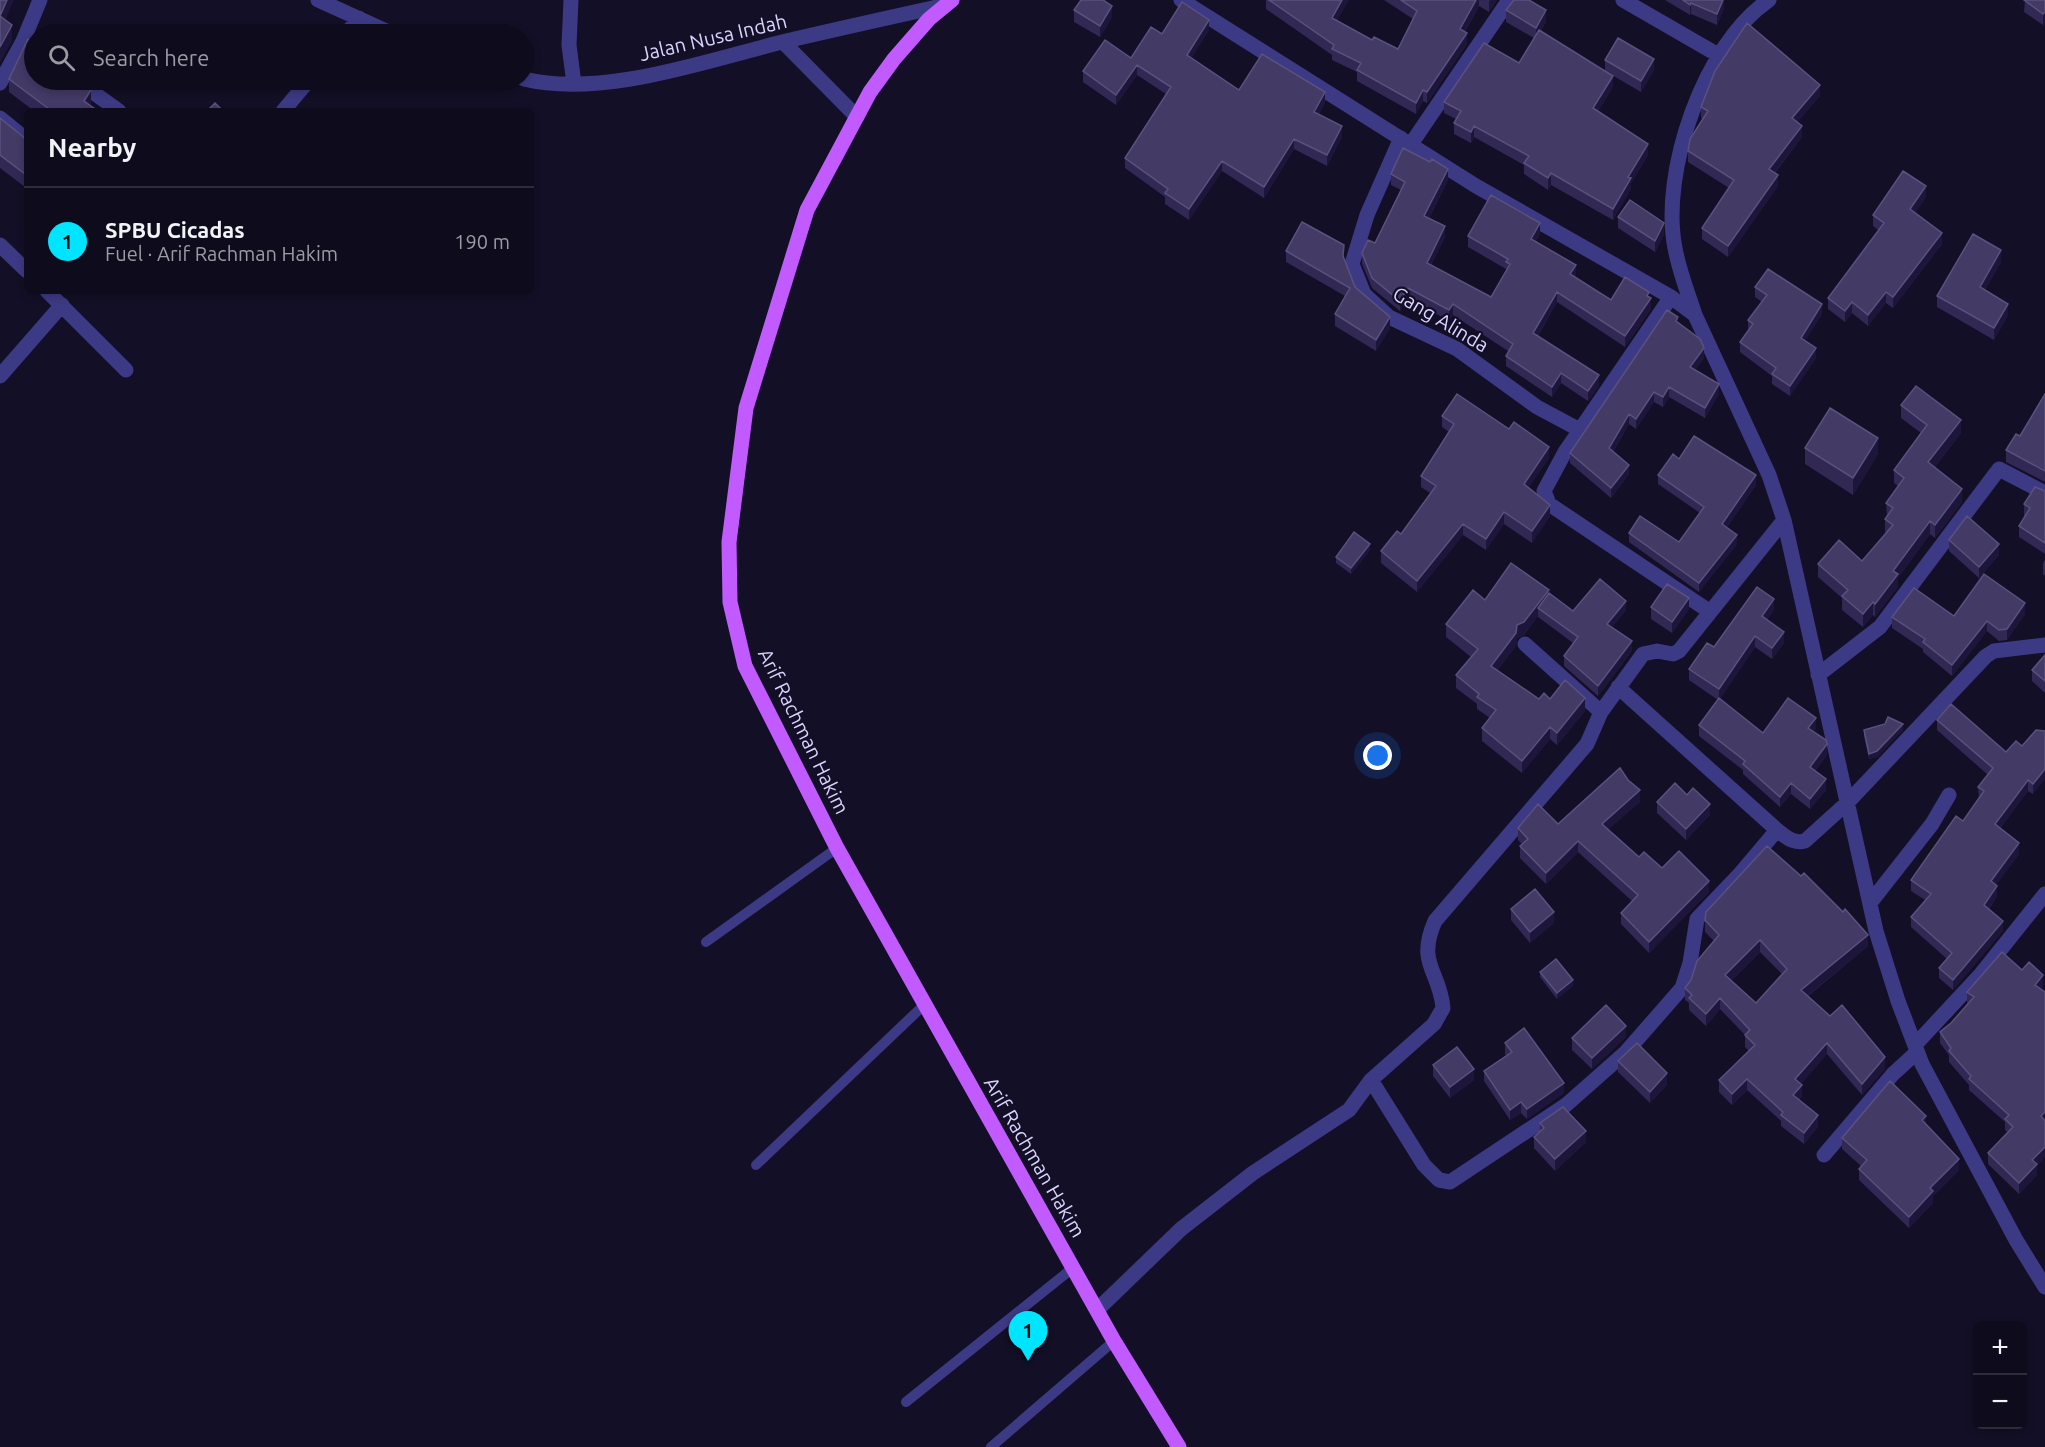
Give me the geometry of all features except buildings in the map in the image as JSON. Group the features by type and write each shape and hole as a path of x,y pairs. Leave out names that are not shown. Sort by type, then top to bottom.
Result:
{"main road":[{"name":"Arif Rachman Hakim","path":"949,3 929,19 894,59 870,92 807,210 746,408 729,542 730,602 745,666 837,848 1114,1341 1179,1447"}],"street":[{"path":"34,24 40,0"},
{"path":"318,0 372,24"},
{"path":"571,0 569,45 574,84"},
{"path":"1181,0 1476,186 1671,297 1695,315"},
{"name":"Gang Alinda","path":"1509,0 1406,141 1368,215 1352,264 1365,294 1389,317 1457,350 1537,407 1580,430"},
{"path":"1623,0 1720,56"},
{"path":"1769,0 1757,8 1728,41 1698,96 1682,143 1672,208 1674,248 1695,315 1770,475 1784,520 1885,962 1916,1048 2016,1240 2045,1287"},
{"name":"Jalan Nusa Indah","path":"534,82 547,85 574,84 659,73 949,3"},
{"path":"354,24 359,18"},
{"path":"783,42 857,117"},
{"path":"0,83 24,52"},
{"path":"90,90 114,108"},
{"path":"286,108 301,90"},
{"path":"0,118 24,138"},
{"path":"0,245 24,268"},
{"path":"50,294 126,370"},
{"path":"1671,297 1580,430 1544,491 1550,504 1709,611"},
{"path":"0,376 62,305"},
{"path":"1818,675 1880,627 1999,469 2045,493"},
{"path":"1098,1309 1181,1229 1253,1173 1349,1110 1371,1080 1427,1031 1441,1014 1443,1000 1428,956 1428,939 1435,921 1587,744 1601,712 1643,654 1657,651 1673,654 1678,651 1784,520"},
{"path":"1525,644 1601,712"},
{"path":"1618,687 1777,830 1793,842 1805,841 1847,803 1986,656 1994,651 2045,645"},
{"path":"1870,903 1932,824 1948,795"},
{"path":"1371,1080 1424,1165 1438,1179 1450,1182 1566,1105 1626,1052 1682,988 1690,963 1697,919 1739,875 1777,830"},
{"path":"1824,1155 1981,974 2045,894"}],"lane":[{"path":"706,942 837,848"},
{"path":"756,1165 924,1005"},
{"path":"906,1402 1074,1267"},
{"path":"991,1447 1114,1341"}],"place":[{"name":"SPBU Cicadas","path":"1028,1361"}]}
